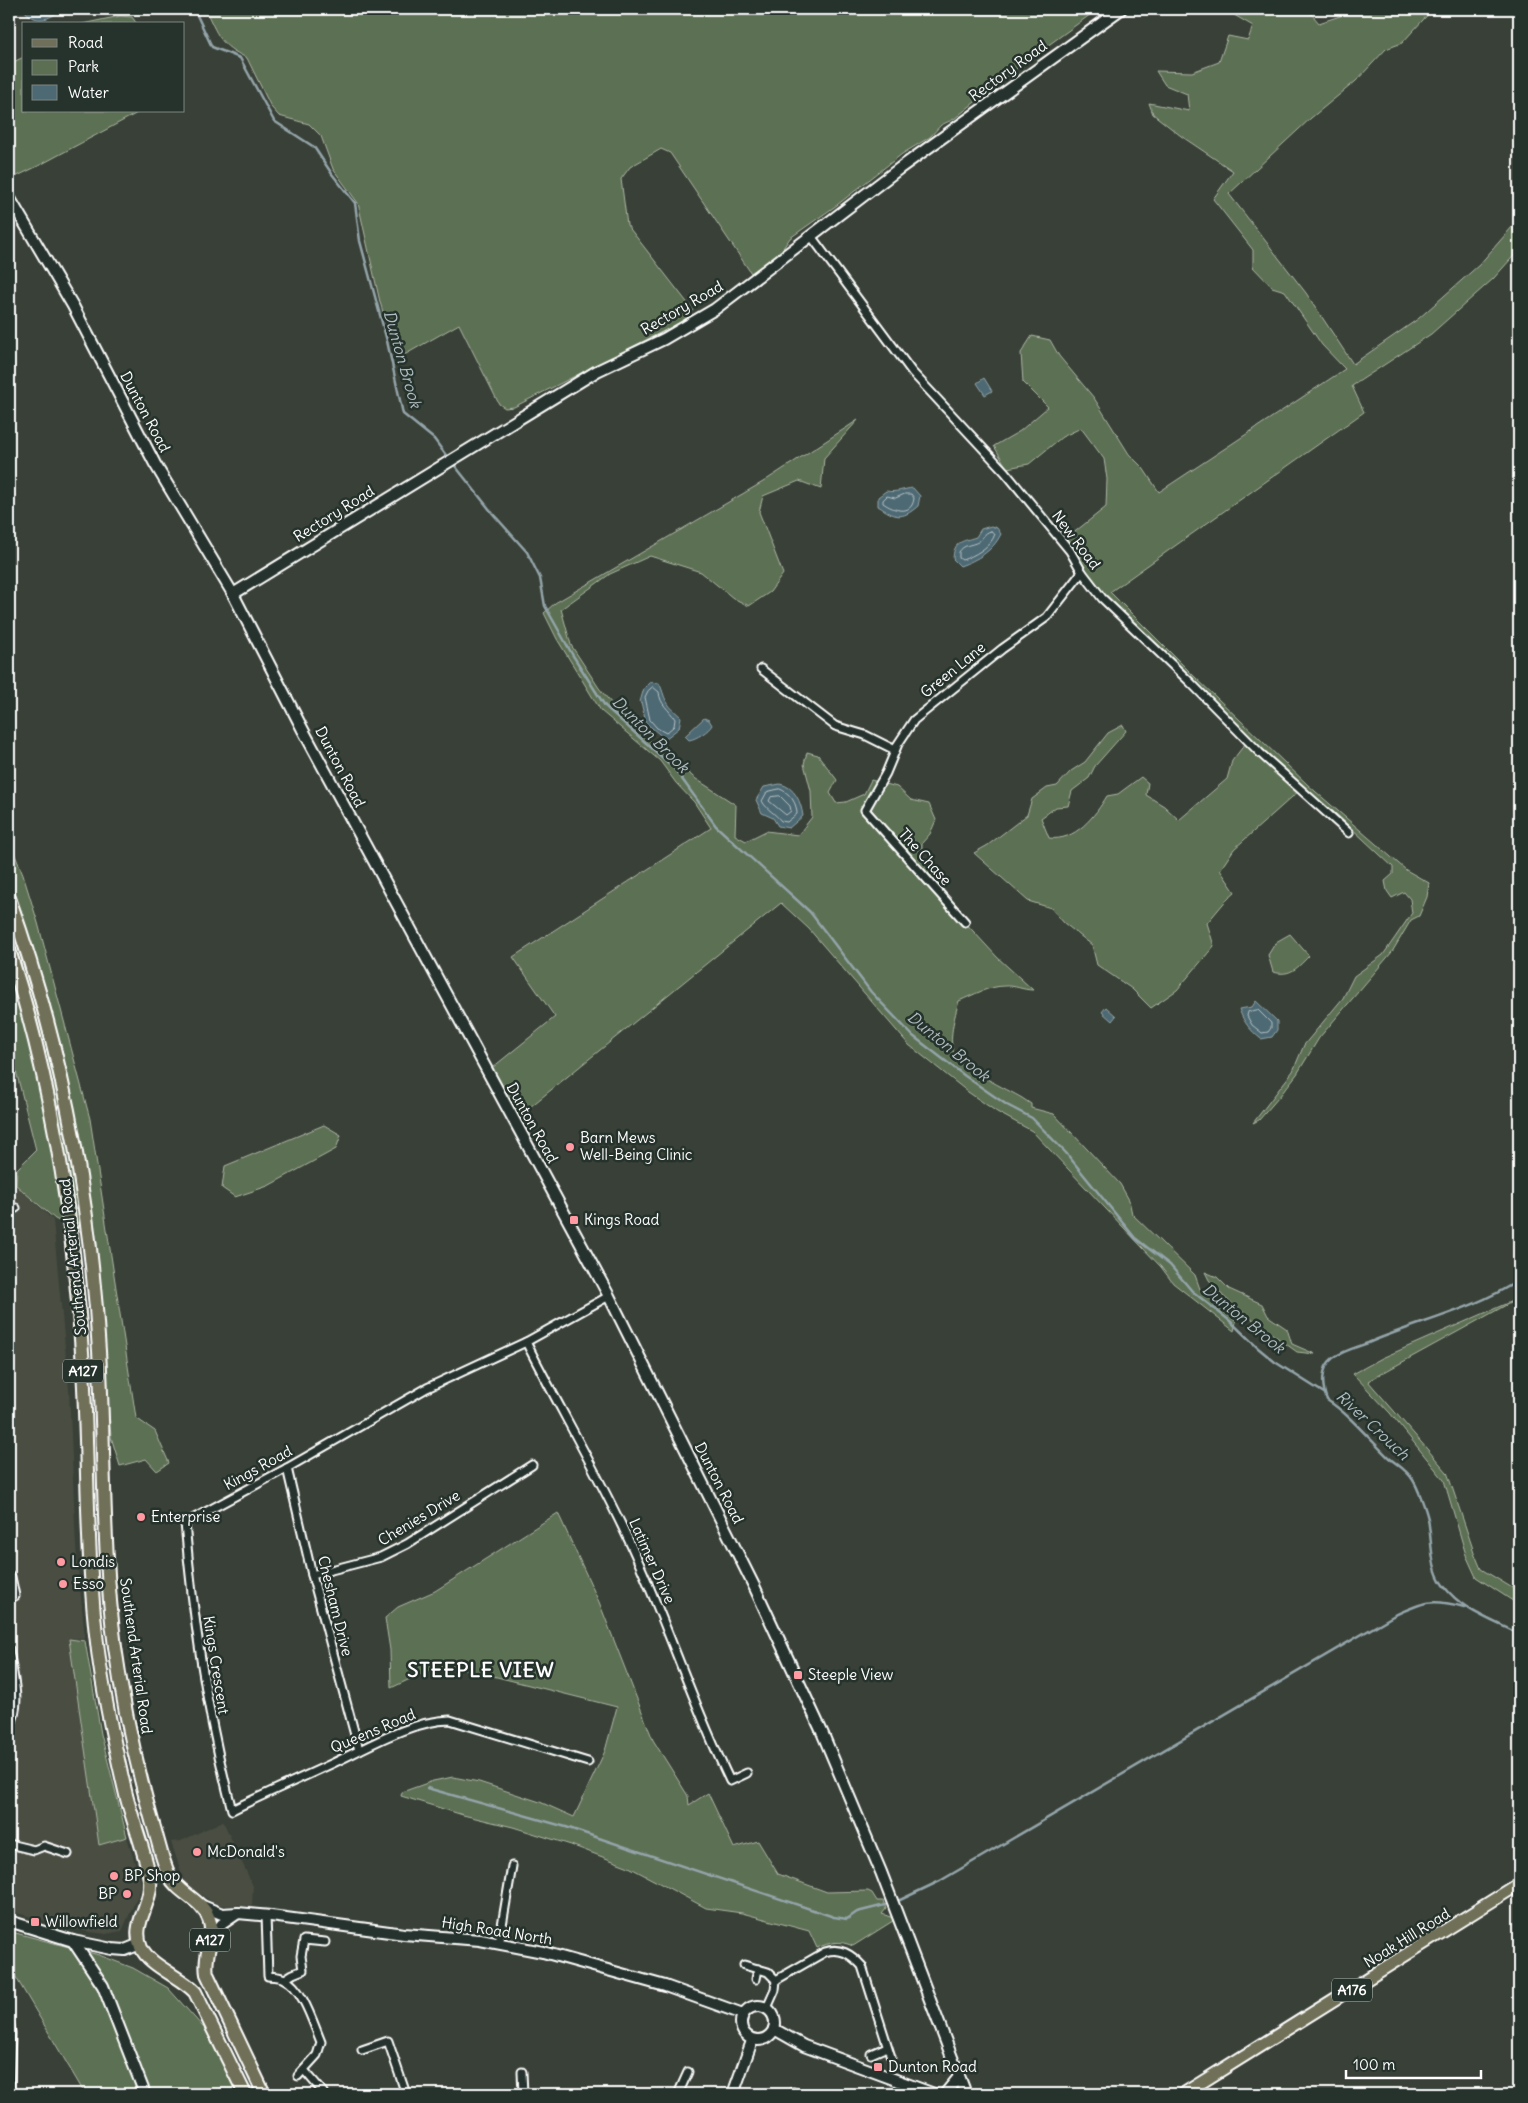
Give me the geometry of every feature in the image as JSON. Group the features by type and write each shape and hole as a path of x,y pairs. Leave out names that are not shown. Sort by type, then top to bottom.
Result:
{"highway":[{"name":"Southend Arterial Road","path":"9,898 45,1010 74,1137 84,1202 93,1268 100,1354 108,1579 115,1648 126,1717 144,1793 165,1866 174,1886 199,1904 206,1911 210,1920 211,1938 205,1965 207,1974 264,2094"},
{"name":"Southend Arterial Road","path":"9,950 28,1012 43,1075 67,1203 75,1268 82,1354 87,1531 98,1652 109,1717 125,1787 152,1887 138,1931 140,1944"},
{"path":"140,1944 148,1958 182,1980 195,1992 245,2094"}],"main road":[{"name":"Noak Hill Road","path":"1183,2094 1519,1884"}],"street":[{"name":"Rectory Road","path":"232,594 597,371 664,339 715,309 752,282 800,242 811,236 900,168 1121,9"},
{"name":"Dunton Road","path":"9,197 72,306 155,464 232,594 306,736 609,1296 755,1588 814,1716 881,1872 966,2094"},
{"name":"New Road","path":"811,236 912,372 1005,472 1070,551 1082,572 1102,598 1190,682 1260,753 1348,833"},
{"name":"Green Lane","path":"865,810 886,773 895,750 914,720 1002,649 1047,617 1082,572"},
{"path":"761,669 835,726 865,735 895,750"},
{"name":"The Chase","path":"865,810 965,922"},
{"path":"9,1211 16,1208"},
{"name":"Kings Road","path":"185,1523 427,1388 526,1342 609,1296"},
{"name":"Latimer Drive","path":"526,1342 585,1452 635,1554 668,1632 696,1707 730,1781 747,1773"},
{"name":"Chenies Drive","path":"312,1575 381,1557 407,1544 532,1465"},
{"name":"Chesham Drive","path":"286,1468 312,1575 360,1750"},
{"name":"Kings Crescent","path":"185,1523 190,1590 201,1666 212,1730 232,1810"},
{"path":"9,1598 15,1596 12,1577"},
{"path":"9,1649 16,1713 9,1727"},
{"name":"Queens Road","path":"232,1810 418,1724 435,1721 450,1720 588,1762"},
{"path":"12,1845 34,1850 44,1846 68,1854"},
{"path":"499,1944 512,1866"},
{"name":"High Road North","path":"199,1904 222,1914 266,1915 338,1926 499,1944 590,1964 664,1986 743,2014"},
{"path":"211,1938 222,1924 238,1913"},
{"path":"266,1915 268,1976 285,1979 295,1986 321,2042 317,2055 298,2076"},
{"path":"9,1921 74,1941 125,1950 140,1944"},
{"path":"285,1979 303,1970 301,1956 304,1940 325,1942"},
{"path":"74,1941 103,1986 145,2094"},
{"path":"776,1980 833,1949 844,1951 856,1959 862,1966 891,2057"},
{"path":"744,1965 768,1972 776,1980"},
{"path":"756,1979 758,1969"},
{"path":"767,2008 775,1990 776,1980"},
{"path":"757,2005 767,2008 774,2017 774,2029 769,2036 760,2041 752,2041 741,2026 743,2014 757,2005"},
{"path":"9,2019 11,2033 9,2094"},
{"path":"774,2029 804,2046 934,2094"},
{"path":"362,2050 388,2041 406,2094"},
{"path":"733,2094 752,2041"},
{"path":"871,2054 887,2047"},
{"path":"304,2070 323,2092"},
{"path":"522,2072 524,2094"},
{"path":"678,2094 688,2072"},
{"path":"945,2094 959,2077"},
{"path":"791,2094 793,2092 799,2094"}],"shaded area":[{"path":"16,1185 53,1220 69,1389 76,1547 85,1638 69,1639 99,1845 127,1837 142,1886 122,1931 106,1934 89,1932 9,1911 9,1191"},
{"path":"223,1821 253,1886 252,1906 217,1905 185,1884 171,1842 181,1841"}],"green space":[{"path":"205,9 1098,9 1021,65 954,119 941,125 930,137 902,154 837,205 790,238 779,254 751,273 670,153 661,149 630,167 621,179 627,225 693,310 685,320 514,407 505,408 499,404 459,324 406,354 396,356 380,302 358,203 333,169 321,136 309,124 279,116 271,107 247,58 230,49 225,44"},
{"path":"1224,9 1307,9 1319,23 1343,15 1342,9 1433,9 1402,43 1386,49 1356,81 1311,118 1229,194 1306,293 1353,364 1418,319 1479,265 1519,219 1519,250 1493,279 1431,334 1352,386 1364,412 1110,592 1195,677 1308,785 1406,870 1429,883 1427,897 1419,916 1411,920 1392,952 1319,1038 1297,1074 1279,1097 1259,1120 1253,1123 1293,1071 1304,1045 1343,998 1354,976 1383,955 1412,913 1410,899 1404,892 1392,898 1387,891 1385,881 1393,874 1393,867 1333,811 1301,789 1234,849 1220,870 1235,892 1207,923 1214,946 1177,990 1151,1008 1132,989 1097,965 1092,945 1064,923 1051,908 1028,901 974,853 988,845 1027,815 1032,799 1047,788 1057,786 1071,771 1085,762 1108,733 1123,725 1126,731 1095,766 1089,778 1072,791 1068,806 1056,807 1041,818 1049,838 1067,836 1076,832 1097,812 1107,796 1118,794 1141,777 1148,783 1146,795 1164,806 1179,820 1227,779 1232,761 1245,744 1251,744 1102,598 1061,540 1067,538 1106,507 1107,479 1104,459 1081,428 1062,437 1029,464 1007,468 994,446 1020,431 1048,407 1023,382 1021,353 1032,336 1050,340 1059,356 1094,398 1129,454 1143,468 1159,492 1345,369 1322,345 1285,291 1272,287 1253,267 1253,250 1213,199 1233,171 1181,136 1153,114 1149,103 1189,111 1187,94 1165,85 1156,71 1192,72 1219,62 1228,36 1248,40 1253,26"},
{"path":"120,16 132,17 136,22 92,22"},
{"path":"22,58 22,112 139,112 9,180 9,64"},
{"path":"858,420 824,458 821,489 799,481 763,496 759,512 783,574 770,592 749,606 733,598 701,572 650,556 610,574 561,609 571,645 599,688 620,714 653,743 665,748 693,777 736,805 735,835 746,841 766,831 798,835 812,817 811,791 804,764 807,752 818,755 837,780 830,793 836,803 846,802 864,794 871,780 897,787 911,800 929,804 936,820 930,834 922,843 922,855 934,868 950,906 997,957 1033,990 1012,986 999,986 981,991 959,1001 952,1036 955,1055 976,1072 1031,1104 1031,1108 1054,1114 1120,1184 1129,1200 1132,1214 1195,1275 1200,1289 1236,1322 1234,1331 1173,1283 1161,1267 1032,1131 997,1112 968,1092 909,1045 809,929 781,903 514,1120 487,1072 555,1017 513,957 711,828 694,802 676,783 660,761 601,711 557,639 544,613 555,603 763,482"},
{"path":"9,840 23,875 38,923 90,1119 136,1418 155,1431 169,1463 157,1471 146,1459 120,1466 111,1437 95,1239 55,1219 16,1185 17,1169 36,1150 9,1043"},
{"path":"1290,934 1309,956 1294,970 1285,973 1273,972 1268,955 1276,942"},
{"path":"324,1125 341,1135 336,1149 268,1186 235,1197 222,1188 225,1166"},
{"path":"1205,1272 1217,1277 1229,1289 1262,1304 1268,1316 1287,1329 1292,1344 1315,1354 1297,1352 1253,1320 1224,1297 1209,1280"},
{"path":"1519,1298 1368,1381 1447,1472 1481,1569 1519,1592 1519,1605 1476,1577 1466,1555 1444,1480 1390,1413 1353,1374 1382,1358"},
{"path":"558,1513 599,1602 653,1740 688,1796 689,1805 708,1793 734,1848 758,1841 778,1874 827,1892 868,1891 872,1893 877,1901 883,1901 886,1909 882,1914 896,1919 853,1946 835,1942 817,1948 809,1931 742,1913 706,1908 629,1867 571,1845 401,1796 402,1792 433,1781 453,1777 479,1782 540,1802 574,1817 605,1751 617,1707 453,1666 429,1670 391,1688 390,1650 385,1618 398,1607 435,1591"},
{"path":"69,1639 85,1641 101,1734 127,1837 99,1845"},
{"path":"9,1911 12,1912 12,1932 99,1955 133,1968 168,1988 211,2036 239,2094 85,2094 14,1974 9,1970"}],"water":[{"path":"23,9 63,9 47,18 37,19"},
{"path":"984,378 992,391 985,395 977,383"},
{"path":"913,488 920,496 918,506 907,514 894,515 878,506 878,497 886,491"},
{"path":"991,526 997,528 1001,534 998,540 978,558 960,566 953,559 957,545 962,541 976,537 981,529"},
{"path":"650,682 659,683 668,704 681,717 679,728 665,739 646,723 640,702 644,688"},
{"path":"704,718 709,720 712,725 702,734 689,740 685,736"},
{"path":"780,784 790,788 799,801 802,811 803,816 789,828 778,826 773,818 762,813 756,800 764,787"},
{"path":"1256,1001 1277,1021 1277,1030 1272,1037 1261,1039 1248,1026 1241,1014 1239,1009 1252,1007"},
{"path":"1106,1007 1116,1016 1112,1021 1102,1012"}],"waterway":[{"name":"Dunton Brook","path":"194,9 212,47 240,58 274,121 314,147 355,203 360,241 387,341 403,414 434,439 448,458"},
{"name":"Dunton Brook","path":"452,462 494,515 527,552 540,578 545,606 572,654 605,706 674,768 716,826 810,912 871,992 913,1036 1007,1105 1032,1118 1066,1153 1135,1238 1170,1265 1192,1291 1230,1321 1275,1362 1324,1393"},
{"name":"River Crouch","path":"1519,1280 1464,1308 1341,1353 1329,1362 1323,1378 1327,1400 1351,1420 1413,1480 1427,1515 1432,1554 1436,1570 1443,1585 1459,1602 1468,1608 1519,1634"},
{"path":"900,1900 940,1881 1393,1616 1412,1607 1427,1603 1435,1602 1464,1607"},
{"path":"427,1788 566,1827 834,1917 847,1919 857,1912 885,1905"}],"place":[{"name":"Barn Mews Well-Being Clinic","path":"570,1147"},
{"name":"Kings Road","path":"574,1220"},
{"name":"Enterprise","path":"141,1517"},
{"name":"Londis","path":"61,1562"},
{"name":"Esso","path":"63,1584"},
{"name":"Steeple View","path":"798,1675"},
{"name":"McDonald's","path":"197,1852"},
{"name":"BP Shop","path":"114,1876"},
{"name":"BP","path":"127,1894"},
{"name":"Willowfield","path":"35,1922"},
{"name":"Dunton Road","path":"878,2067"}],"district":[{"name":"STEEPLE VIEW","path":"481,1670"}]}
